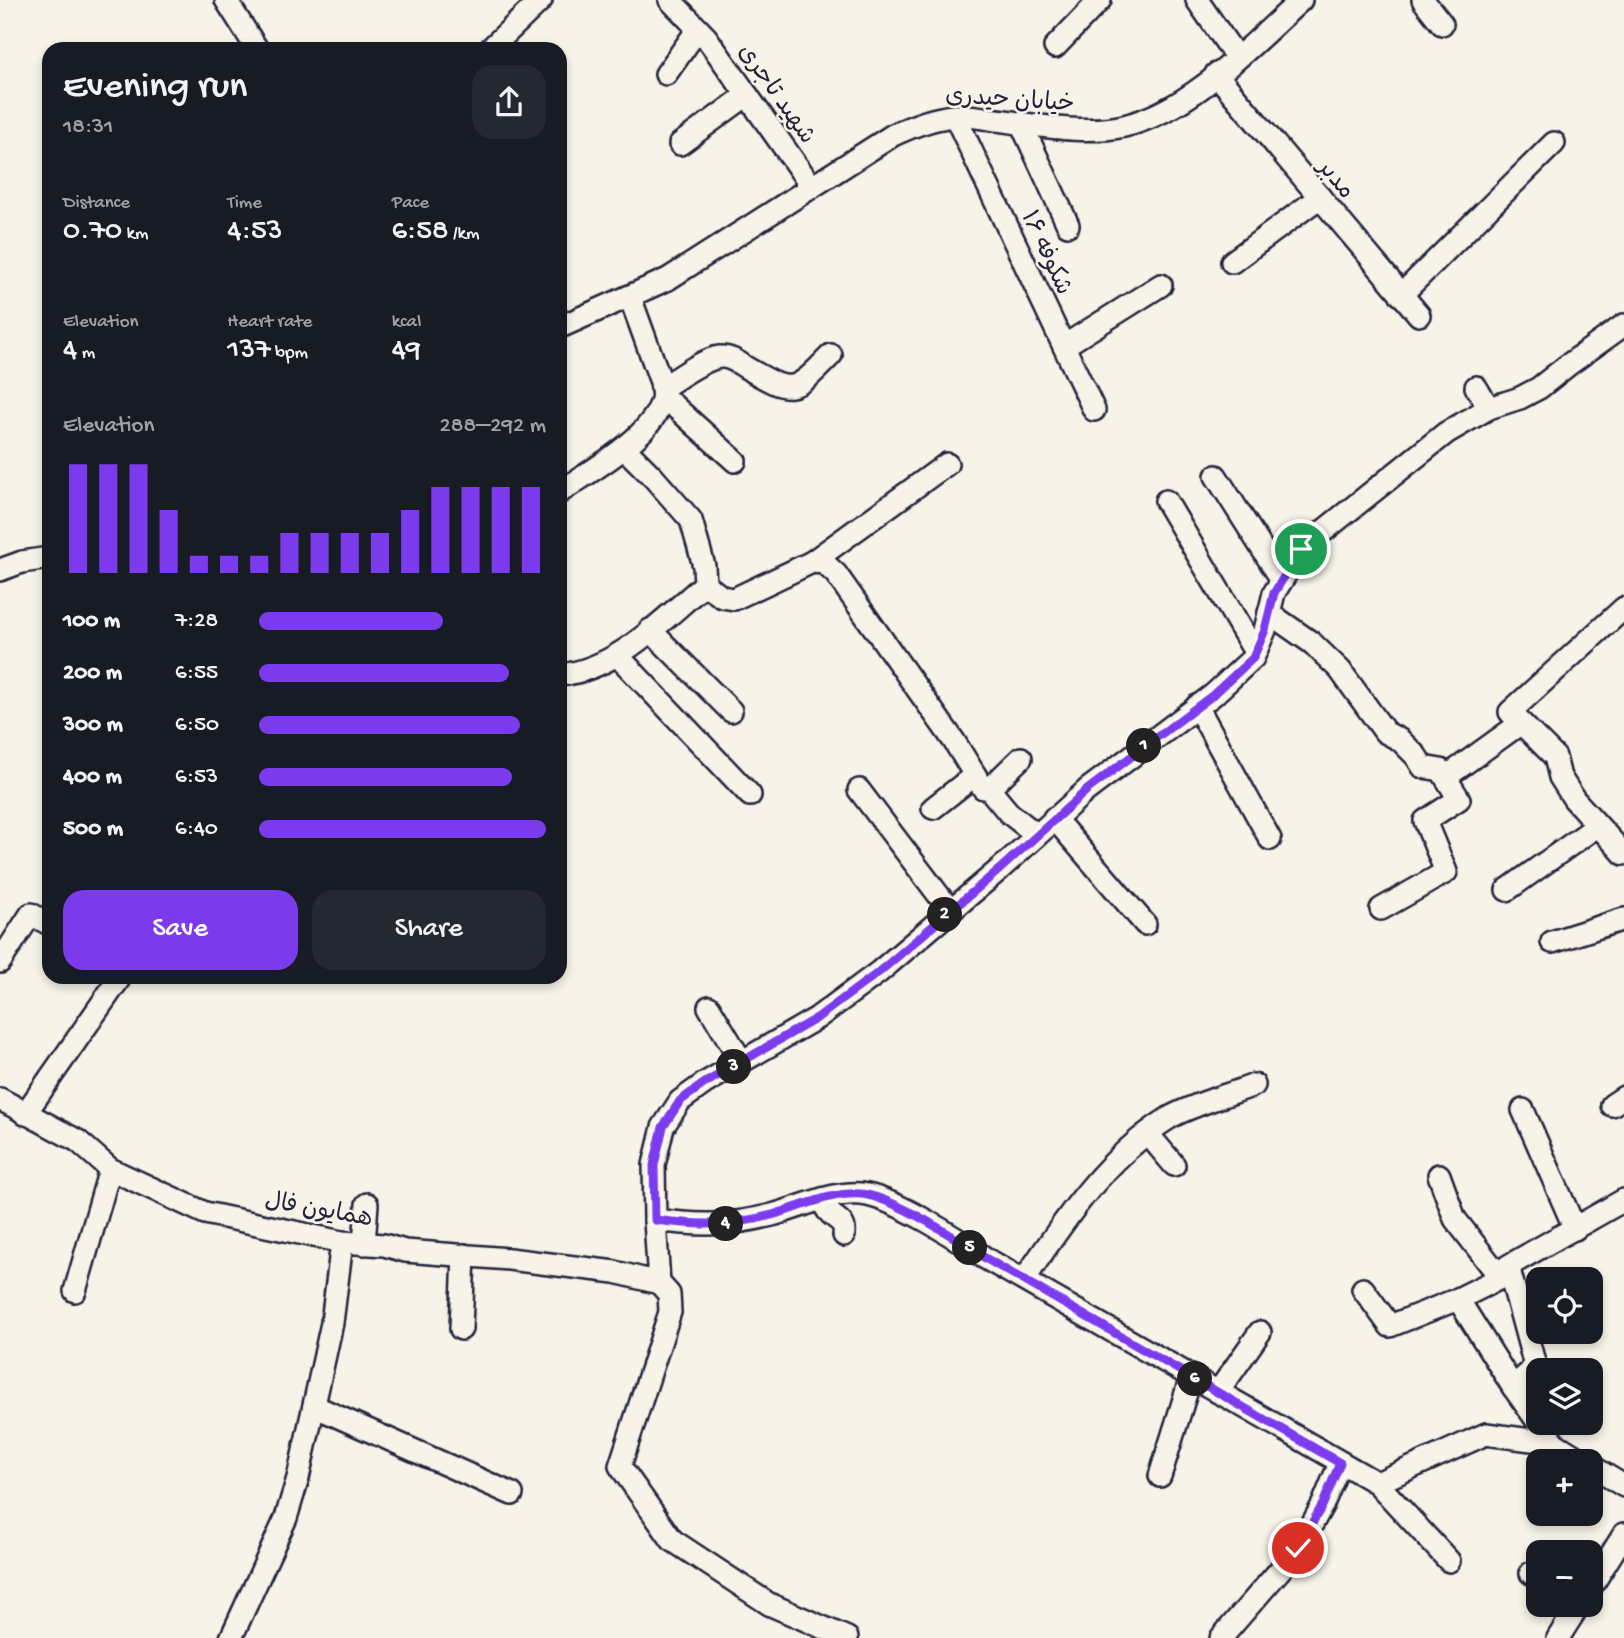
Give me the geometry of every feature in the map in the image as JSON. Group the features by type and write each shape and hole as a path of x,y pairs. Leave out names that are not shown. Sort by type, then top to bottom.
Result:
{"street":[{"path":"226,0 253,42"},
{"path":"497,42 541,0"},
{"name":"شهید تاجری","path":"670,0 698,29 812,187"},
{"path":"1055,47 1100,0"},
{"path":"1197,0 1237,58"},
{"name":"خیابان حیدری","path":"567,324 668,279 893,135 930,120 955,116 1067,129 1123,126 1170,108 1237,58 1301,0"},
{"path":"1423,0 1443,24"},
{"path":"666,74 698,29"},
{"name":"مدبر","path":"1216,74 1419,315"},
{"path":"680,144 747,96"},
{"name":"شکوفه ۱۶","path":"955,116 1094,410"},
{"path":"1021,123 1068,225"},
{"path":"1401,295 1554,143"},
{"path":"1232,262 1320,197"},
{"path":"1064,346 1161,285"},
{"path":"567,487 624,448 647,426 661,406 662,392 630,297"},
{"path":"847,1638 769,1604 672,1540 620,1466 670,1312 669,1294 659,1283 655,1220 654,1165 663,1127 680,1101 705,1083 817,1018 879,972 1000,869 1087,790 1213,695 1253,658 1274,593 1301,549 1446,433 1489,408 1520,398 1539,388 1624,325"},
{"path":"662,392 707,362 721,357 734,360 781,386 791,388 808,379 831,355"},
{"path":"1476,387 1489,408"},
{"path":"662,392 734,461"},
{"path":"624,448 691,520 704,566 705,584 722,597 734,599 812,562 947,464"},
{"path":"1216,476 1282,580"},
{"path":"1166,501 1255,652"},
{"path":"0,570 22,562 42,559"},
{"path":"812,562 824,563 836,574 982,782 1009,813 1037,835"},
{"path":"567,674 618,656 705,584"},
{"path":"1624,608 1510,712 1555,757 1560,777 1574,799 1624,854"},
{"path":"1269,613 1312,643 1339,670 1385,732 1400,740 1423,767 1441,770 1459,799 1425,821 1446,872 1381,909"},
{"path":"650,630 731,711"},
{"path":"618,656 750,795"},
{"path":"1198,706 1270,839"},
{"path":"1446,777 1521,723"},
{"path":"933,808 1021,758"},
{"path":"859,790 950,910"},
{"path":"1055,818 1145,925"},
{"path":"1507,890 1597,825"},
{"path":"0,962 31,914 42,920"},
{"path":"1552,942 1624,919"},
{"path":"25,1114 116,984"},
{"path":"709,1007 741,1062"},
{"path":"1024,1280 1077,1202 1120,1154 1171,1117 1254,1085"},
{"name":"همایون فال","path":"0,1098 78,1141 110,1169 205,1213 353,1243 384,1245 405,1251 615,1272 659,1283"},
{"path":"1523,1110 1575,1229"},
{"path":"1148,1134 1174,1166"},
{"path":"75,1291 110,1169"},
{"path":"1439,1175 1455,1219 1505,1275 1534,1362 1531,1371 1513,1387"},
{"path":"655,1220 693,1225 731,1224 775,1214 838,1194 864,1194 886,1202 949,1233 985,1258 1377,1483 1449,1561"},
{"path":"822,1199 828,1211 842,1221 845,1227 844,1235"},
{"path":"1363,1289 1390,1326 1458,1299 1505,1275 1508,1266 1624,1200"},
{"path":"231,1638 286,1518 298,1478 332,1323 353,1243 367,1204"},
{"path":"461,1329 464,1255"},
{"path":"1458,1299 1526,1404"},
{"path":"1218,1392 1260,1332"},
{"path":"1160,1476 1191,1377"},
{"path":"314,1406 512,1494"},
{"path":"1377,1483 1486,1434 1554,1443"},
{"path":"1548,1435 1564,1449"},
{"path":"1221,1638 1298,1548 1323,1504 1340,1463"},
{"path":"1603,1473 1624,1486"},
{"path":"1603,1568 1624,1534"},
{"path":"1558,1638 1571,1617"}],"route":[{"path":"1298,1548 1323,1504 1340,1463 985,1258 949,1233 864,1194 838,1194 775,1214 712,1226 655,1220 653,1194 654,1165 663,1127 680,1101 705,1083 817,1018 879,972 1000,869 1087,790 1213,695 1253,658 1265,630 1274,593 1301,549"}]}
